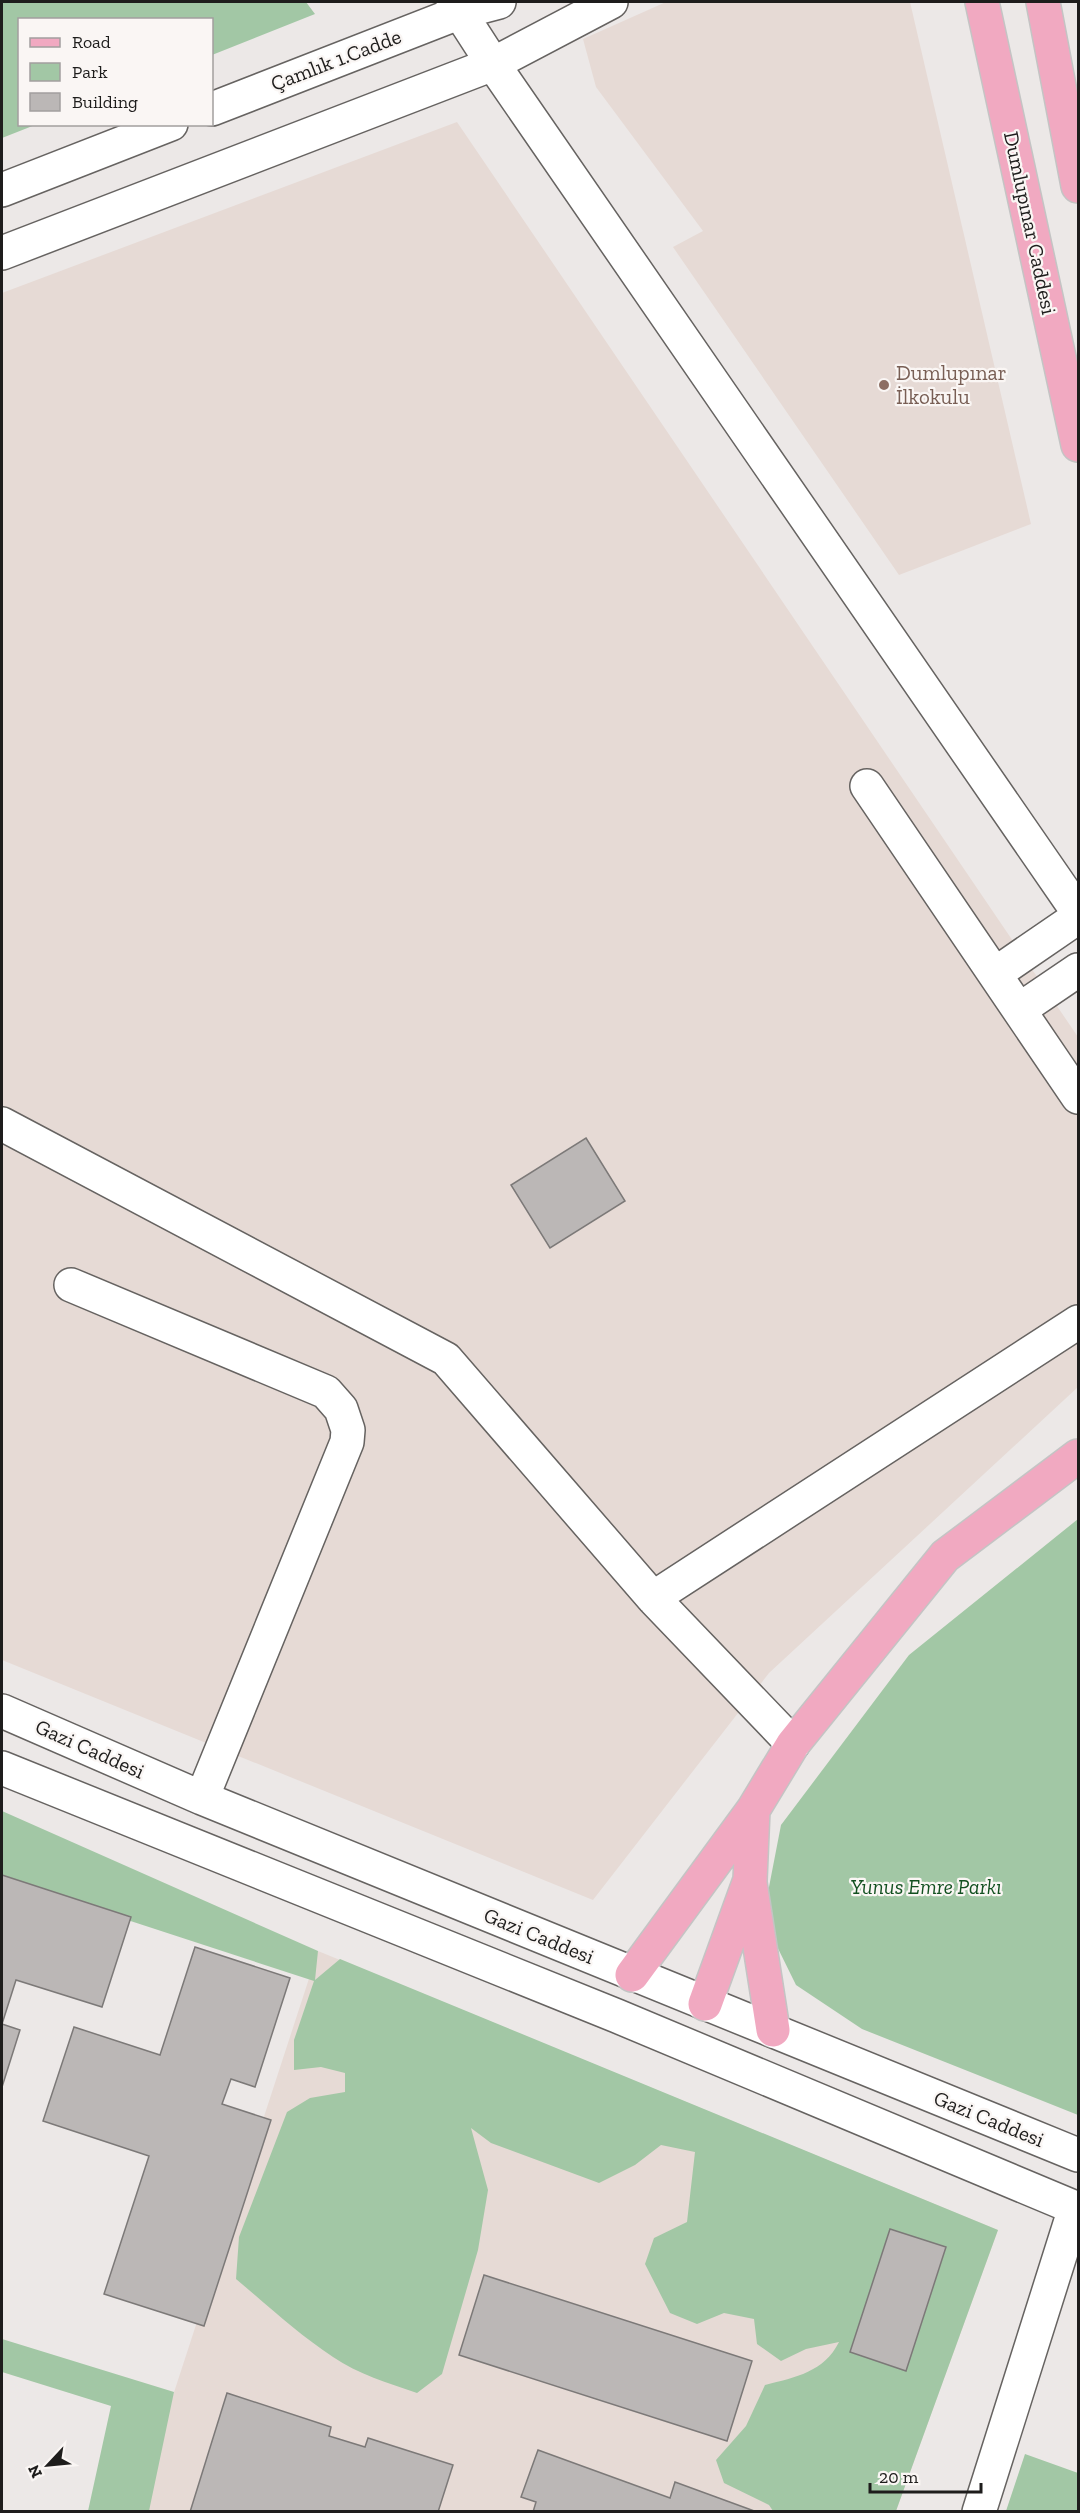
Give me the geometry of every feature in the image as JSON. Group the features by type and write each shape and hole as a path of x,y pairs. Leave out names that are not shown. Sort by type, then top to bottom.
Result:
{"main road":[{"name":"Dumlupınar Caddesi","path":"982,2 1078,445"},
{"path":"1043,2 1078,186"},
{"path":"632,1975 753,1810 793,1744 945,1556 1078,1456"},
{"path":"753,1810 750,1880 773,2030"},
{"path":"705,2004 750,1880"}],"street":[{"name":"Çamlık 1.Cadde","path":"213,109 457,7 499,2"},
{"path":"2,253 493,64 612,2"},
{"path":"457,7 493,64 1078,912"},
{"path":"2,190 166,126"},
{"path":"867,786 1078,1097"},
{"path":"995,974 1078,917"},
{"path":"1019,1010 1078,970"},
{"path":"2,1124 446,1359 653,1598 793,1744"},
{"path":"71,1286 326,1392 334,1400 345,1419 347,1442 328,1493 202,1798"},
{"path":"653,1598 1078,1322"},
{"name":"Gazi Caddesi","path":"2,1711 202,1798 1078,2155"},
{"path":"2,1768 617,2016 1077,2209 979,2511"},
{"path":"617,2016 632,1975"},
{"path":"688,2047 705,2004"}],"shaded area":[{"name":"Dumlupınar İlkokulu","path":"666,2 910,2 1031,524 899,575 673,247 703,231 596,87 583,39"},
{"path":"457,122 1078,1037 1078,1387 769,1673 593,1900 2,1660 2,293"},
{"path":"318,1951 998,2230 896,2511 147,2512 163,2426"}],"green space":[{"path":"2,2 306,2 315,14 213,55 213,18 18,18 18,126 32,126 2,138"},
{"name":"Yunus Emre Parkı","path":"1078,1519 1078,2115 862,2029 796,1985 763,1918 781,1825 909,1655"},
{"path":"2,1811 318,1951 315,1980 340,1959 998,2230 896,2511 773,2511 769,2505 724,2483 716,2460 746,2426 765,2385 798,2376 817,2367 833,2352 839,2342 806,2349 781,2361 757,2344 754,2319 724,2313 697,2324 670,2313 645,2264 654,2238 687,2222 695,2152 661,2145 635,2165 599,2183 491,2143 471,2128 488,2190 478,2250 442,2374 417,2393 353,2368 307,2339 236,2279 239,2237 287,2112 310,2098 345,2092 345,2073 321,2067 294,2070 294,2040 314,1981 2,1879"},
{"path":"2,2339 174,2392 149,2511 88,2511 111,2406 2,2372"},
{"path":"1025,2454 1078,2473 1078,2511 1006,2511"}],"building":[{"path":"586,1138 625,1201 550,1248 511,1185"},
{"path":"2,1875 131,1917 102,2007 16,1980 2,2024"},
{"path":"195,1947 290,1978 255,2087 231,2079 222,2104 271,2120 204,2326 104,2294 149,2156 43,2121 74,2027 160,2055"},
{"path":"2,2024 20,2030 2,2087"},
{"path":"890,2229 946,2247 906,2371 850,2352"},
{"path":"484,2275 752,2361 727,2441 459,2355"},
{"path":"227,2393 331,2427 329,2436 365,2447 368,2438 453,2465 438,2512 190,2512"},
{"path":"538,2450 670,2498 675,2482 757,2512 533,2512 536,2502 521,2497"}],"place":[{"name":"Dumlupınar İlkokulu","path":"884,385"}]}
